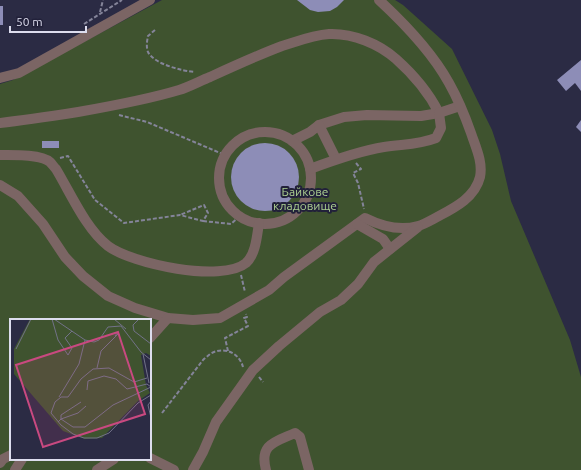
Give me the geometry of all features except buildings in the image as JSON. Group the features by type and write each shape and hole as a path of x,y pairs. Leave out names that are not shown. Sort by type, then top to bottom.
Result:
{"lane":[{"path":"0,78 19,73 150,0"},
{"path":"193,470 203,452 216,422 253,370 320,312 341,300 358,284 374,262 390,249 419,226 468,198 480,178 481,164 477,150 449,82 432,57 402,20 379,0"},
{"path":"0,122 18,121 105,108 155,97 181,90 283,46 303,39 330,34 357,38 374,44 390,53 413,75 432,99 439,113 441,128 436,138 423,143 384,147 336,159 310,169"},
{"path":"292,141 310,132 319,124 344,117 367,115 421,116 439,113 460,106"},
{"path":"319,124 336,159"},
{"path":"258,132 272,132 286,137 297,145 305,156 310,169 310,184 306,197 298,209 287,218 274,223 249,221 240,216 230,207 222,195 219,182 220,168 225,155 233,144 245,136 258,132"},
{"path":"0,155 39,157 49,160 56,169 92,231 109,247 129,257 146,262 175,268 212,272 220,272 238,266 246,263 252,253 259,223"},
{"path":"0,185 18,196 42,224 65,257 83,276 108,296 135,308 168,318 192,320 220,318 269,290 284,277 365,218 378,224 403,228 419,226"},
{"path":"357,224 383,239 390,249"},
{"path":"151,337 168,318"},
{"path":"266,470 263,460 265,449 271,444 295,433 300,437 309,470"},
{"path":"2,470 0,464 3,458 10,454"},
{"path":"151,458 174,470"},
{"path":"15,470 21,460"},
{"path":"97,470 112,460"}],"path":[{"path":"100,13 103,0"},
{"path":"155,30 148,36 147,44 148,52 156,60 175,68 192,72 200,72"},
{"path":"178,136 225,155"},
{"path":"49,160 68,156 95,200 124,223 180,214 204,205 208,213 203,221"},
{"path":"352,174 358,183 364,208"},
{"path":"180,214 203,221 231,224 240,216"},
{"path":"241,276 244,288"},
{"path":"228,351 225,338 248,326 244,318"},
{"path":"162,413 203,360 210,354 221,350 232,352 242,360 245,372 242,385"}],"green space":[{"name":"Байкове кладовище","path":"162,0 395,0 403,5 452,49 492,130 500,154 511,201 570,340 581,377 581,470 0,470 0,84 13,80"}]}
